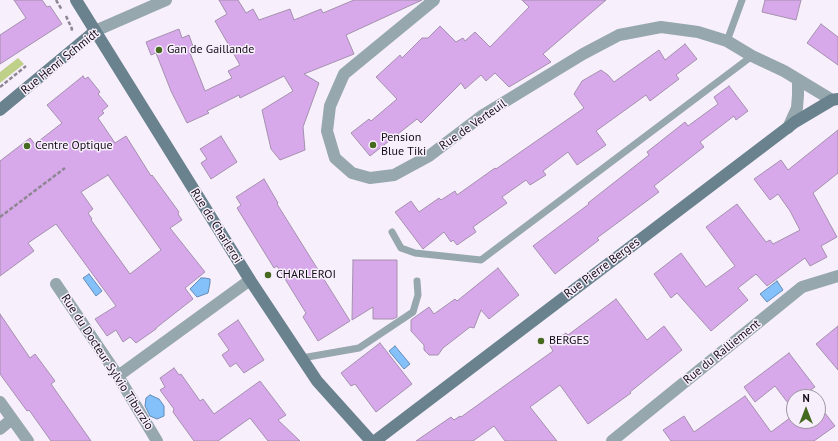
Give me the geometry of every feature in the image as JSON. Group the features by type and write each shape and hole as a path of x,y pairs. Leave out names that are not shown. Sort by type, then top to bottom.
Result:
{"street":[{"name":"Rue de Charleroi","path":"76,0 250,280 317,381 371,441"},
{"name":"Rue Henri Schmidt","path":"0,110 95,31 166,0"},
{"name":"Rue de Verteuil","path":"434,0 344,74 330,106 327,131 335,158 352,173 370,178 394,175 429,156 483,115 584,54 619,35 661,27 698,32 727,41 835,100"},
{"path":"788,128 797,108 798,80"},
{"name":"Rue Pierre Berges","path":"375,441 788,128 835,100"},
{"name":"Rue du Ralliement","path":"612,441 802,287 838,276"},
{"path":"118,376 250,280"},
{"name":"Rue du Docteur Sylvio Tiburzio","path":"56,284 118,376 157,441"},
{"path":"0,402 28,441"},
{"path":"0,429 12,419"}],"lane":[{"path":"727,41 742,0"},
{"path":"392,232 401,248 415,252 481,260 752,56"},
{"path":"302,358 359,348 413,312 418,295 417,281"}],"path":[{"path":"56,0 72,29 66,34"},
{"path":"0,87 30,63"},
{"path":"0,217 65,168"}],"green space":[{"path":"18,58 24,64 0,83 0,72"}],"water":[{"path":"89,274 102,291 96,296 83,278"},
{"path":"201,278 210,279 208,293 197,297 190,289"},
{"path":"777,281 783,290 767,302 760,294"},
{"path":"395,346 410,364 404,369 389,351"},
{"path":"150,395 159,399 164,406 164,416 157,419 150,416 145,406 146,398"}],"building":[{"path":"14,0 42,0 47,7 50,6 62,24 0,64 0,35 26,18"},
{"path":"219,0 238,0 246,13 253,9 259,20 290,9 294,20 321,9 323,13 354,0 422,0 346,35 354,54 304,74 319,83 303,127 305,150 280,160 271,149 262,110 293,91 284,76 240,98 239,95 207,111 209,113 187,123 171,91 156,53 151,55 146,42 179,29 182,38 189,35 195,52 190,53 205,91 232,78 228,71 240,65 215,21 227,14"},
{"path":"522,0 606,0 543,54 551,62 509,87 495,73 486,81 481,75 465,89 461,83 421,123 417,119 370,156 351,133 369,119 371,121 397,99 376,77 400,55 402,58 422,38 428,38 440,26 456,42 463,38 465,41 475,32 490,47 529,7"},
{"path":"765,0 801,0 796,20 762,12"},
{"path":"821,24 838,37 838,65 807,43"},
{"path":"685,44 697,59 676,75 679,79 650,101 646,95 596,131 606,145 577,165 568,152 543,171 546,175 530,185 526,180 502,197 507,203 473,227 476,232 457,245 453,240 451,242 444,232 423,249 395,212 411,201 419,212 439,198 441,200 455,191 457,195 584,108 574,94 582,81 601,70 614,82 659,50 665,60"},
{"path":"83,76 85,79 88,77 100,92 98,94 108,106 102,111 104,113 98,118 115,143 126,136 151,176 152,175 179,212 178,214 182,220 170,228 205,272 185,288 193,299 136,343 130,337 123,342 116,330 107,336 95,319 116,306 56,224 28,243 34,251 0,276 0,161 30,138 35,144 62,123 47,105","holes":["108,175 161,250 130,274 91,220 92,219 88,213 93,209 81,192"]},
{"path":"729,86 748,111 736,120 734,116 700,142 704,147 654,186 659,192 597,238 599,240 555,274 533,246 589,204 588,203 649,155 647,152 685,122 688,126 718,104 714,97"},
{"path":"838,130 838,173 813,193 837,237 821,246 827,257 810,266 805,258 767,286 756,274 738,288 748,300 711,331 677,293 671,298 654,274 681,253 706,287 735,266 706,227 737,204 766,242 770,240 773,244 800,230 790,211 778,194 770,200 754,179 781,160 788,170"},
{"path":"221,136 237,162 211,179 201,163 207,159 200,149"},
{"path":"264,179 278,203 277,204 350,321 318,341 303,317 306,313 277,266 274,268 237,208 241,205 236,197"},
{"path":"353,260 397,260 397,317 393,319 373,319 373,307 352,320"},
{"path":"498,268 519,295 489,319 481,310 474,328 470,327 443,348 438,355 429,355 424,350 424,345 411,331 411,320 429,307 434,314 455,299 457,301"},
{"path":"616,299 647,340 664,326 682,350 630,392 631,393 588,424 560,385 530,407 557,441 505,441 494,426 473,441 416,441 451,417 454,420 460,416 461,417 553,351 549,344 566,333 568,335"},
{"path":"0,314 30,358 35,354 55,381 51,384 91,441 51,441 29,410 27,411 0,374"},
{"path":"238,320 264,360 244,373 236,363 230,367 222,355 229,350 218,334"},
{"path":"838,326 838,370 816,344"},
{"path":"380,343 412,384 376,412 355,384 351,386 341,373"},
{"path":"789,353 815,387 812,389 786,389 786,400 775,386 755,402 744,387"},
{"path":"174,368 179,375 181,374 200,401 203,399 214,414 260,381 286,415 278,420 300,441 268,441 250,418 218,441 194,441 173,412 174,409 160,390 165,387 160,378"},
{"path":"745,396 771,432 786,421 786,429 826,429 826,414 835,426 814,441 671,441 663,430 684,416 694,432"}],"place":[{"name":"Gan de Gaillande","path":"159,50"},
{"name":"Pension Blue Tiki","path":"373,145"},
{"name":"Centre Optique","path":"27,146"},
{"name":"CHARLEROI","path":"268,275"},
{"name":"BERGES","path":"541,341"}]}
